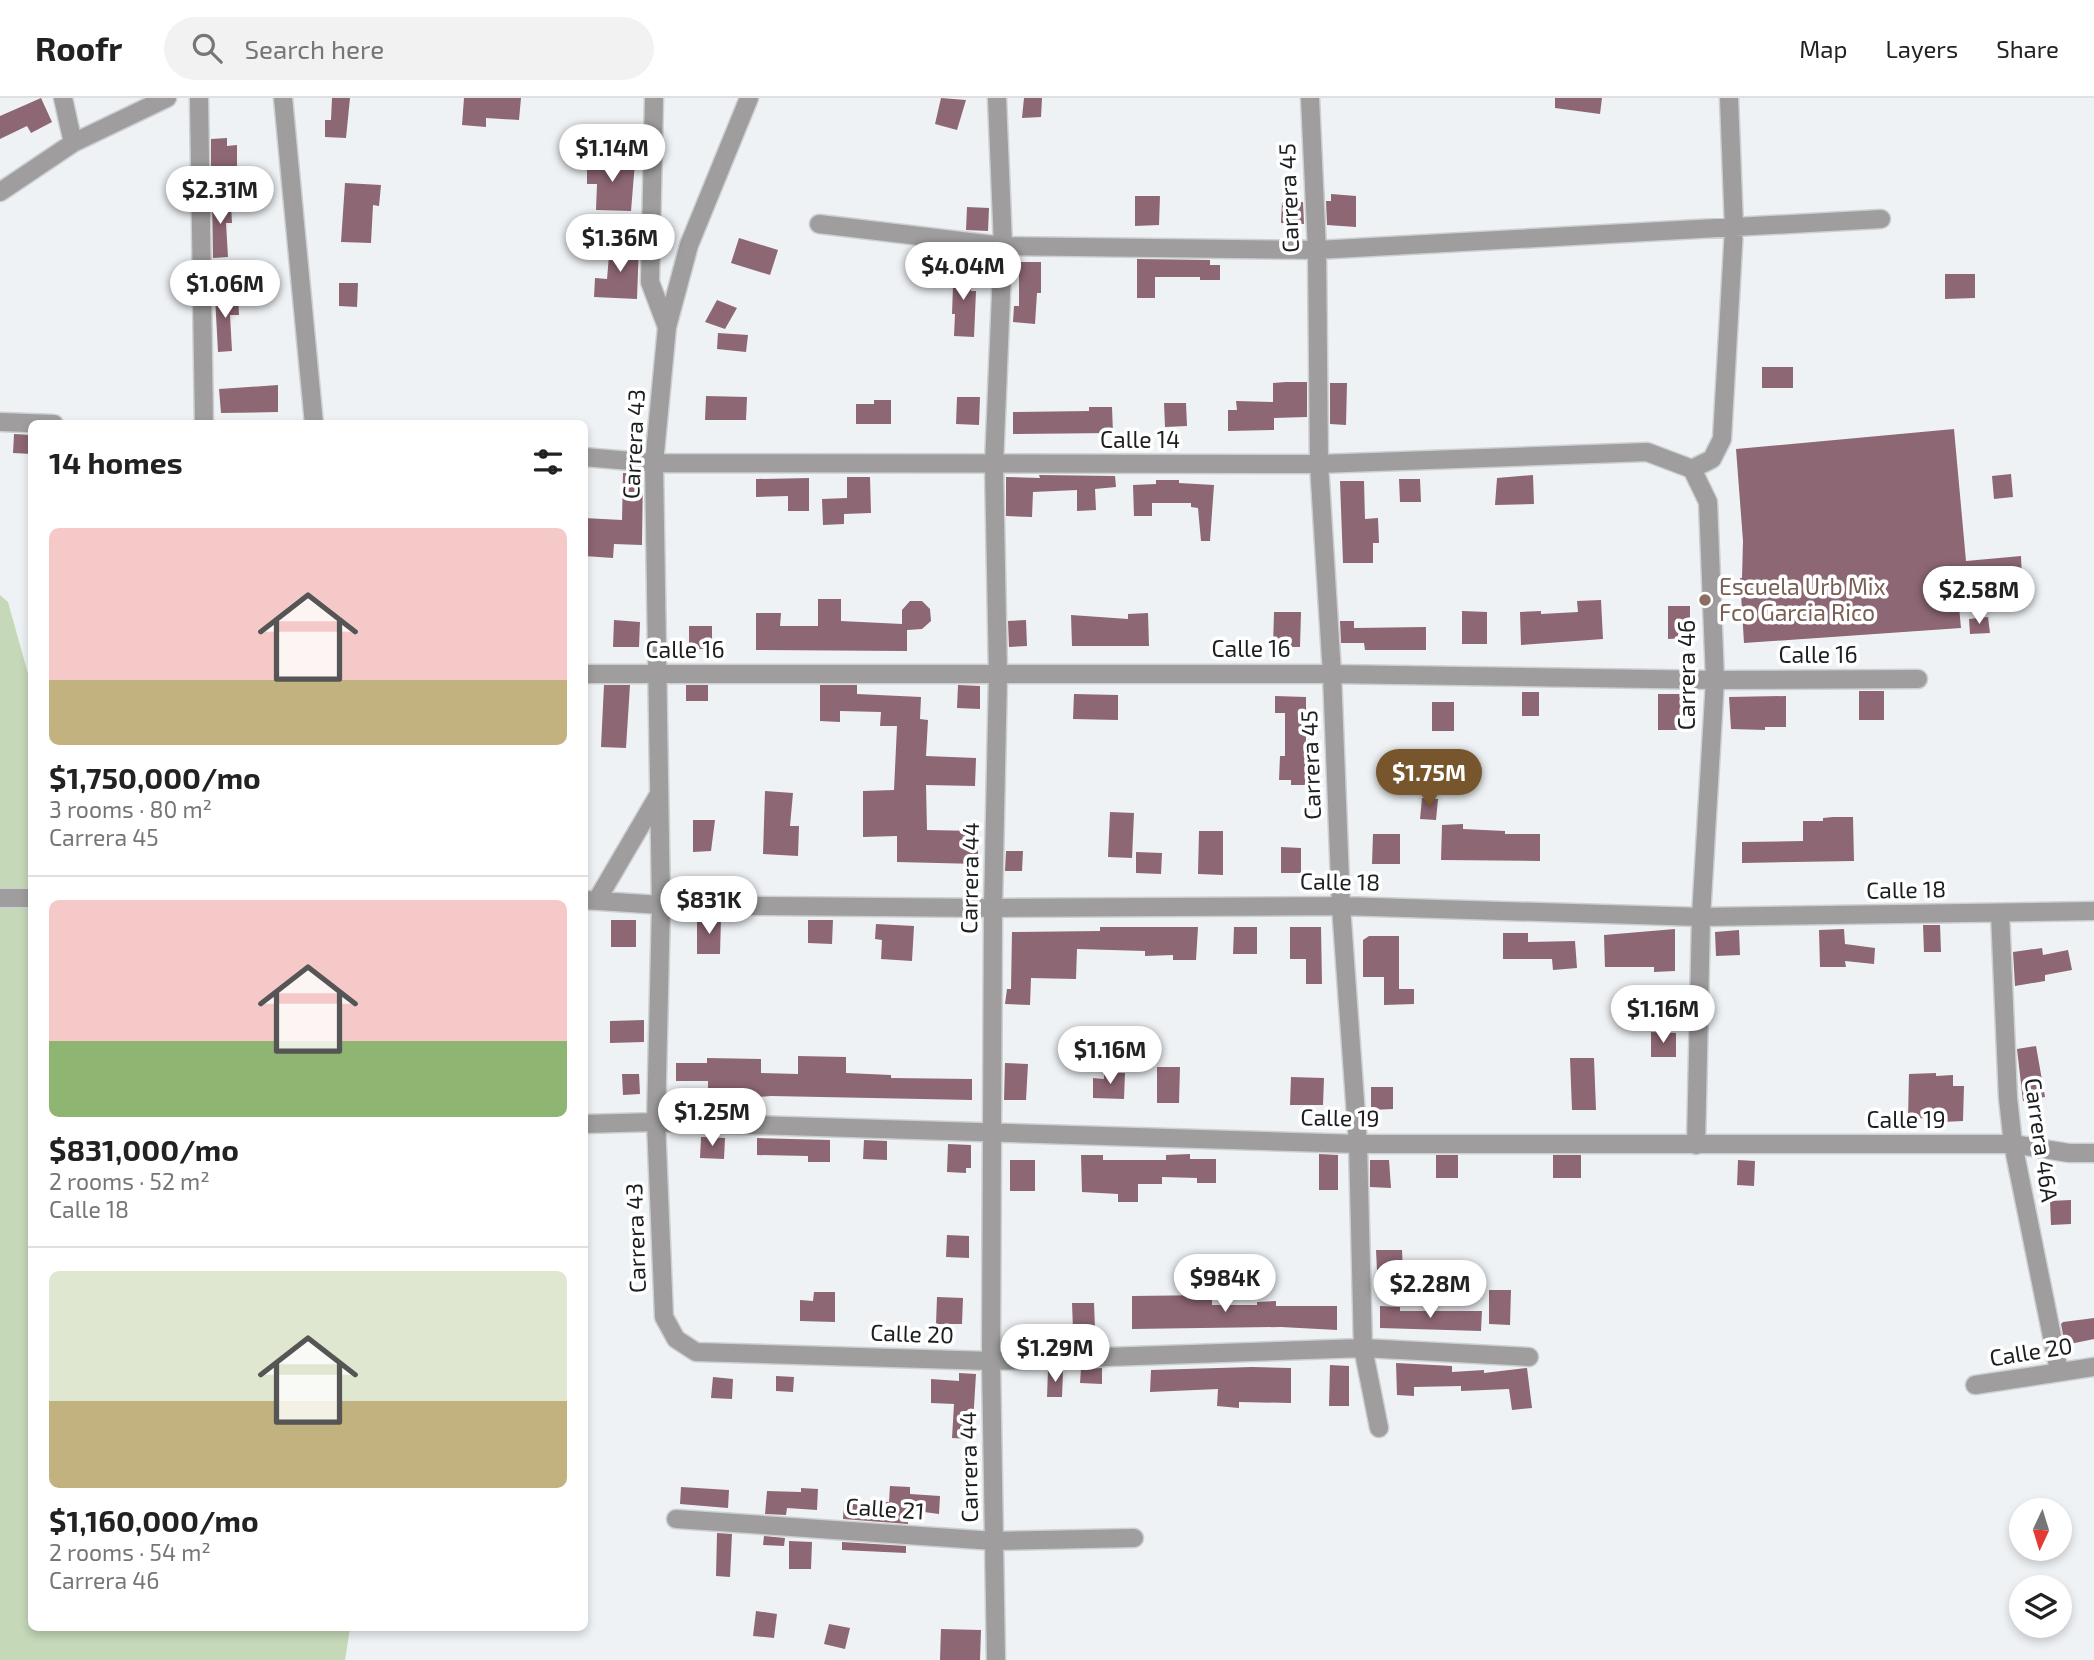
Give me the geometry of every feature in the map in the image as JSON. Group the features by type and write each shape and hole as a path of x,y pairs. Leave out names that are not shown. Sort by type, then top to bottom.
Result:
{"street":[{"path":"63,98 73,143"},
{"path":"0,192 73,143 167,98"},
{"path":"199,98 204,420"},
{"path":"283,98 314,420"},
{"name":"Carrera 43","path":"654,98 650,282 667,327 654,463 661,905 656,1122 664,1317 676,1339"},
{"path":"667,327 689,245 750,98"},
{"name":"Carrera 44","path":"996,1660 992,1361 993,908 998,675 994,465 1003,246 997,98"},
{"name":"Carrera 45","path":"1310,98 1317,250 1319,464 1332,674 1341,906 1358,1144 1363,1348 1379,1428"},
{"path":"1692,469 1712,458 1721,439 1734,228 1729,98"},
{"path":"819,224 1003,246 1317,250 1881,219"},
{"path":"0,422 28,423"},
{"name":"Calle 14","path":"588,457 654,463 1319,464 1647,452 1692,469"},
{"name":"Carrera 46","path":"1692,469 1708,502 1715,680 1701,917 1696,1145"},
{"name":"Calle 16","path":"588,674 1332,674 1715,680 1919,679"},
{"path":"591,900 658,796"},
{"path":"0,898 28,898"},
{"name":"Calle 18","path":"591,900 661,905 993,908 1341,906 1701,917 2094,911"},
{"name":"Carrera 46A","path":"2000,913 2008,1098 2013,1144 2059,1371"},
{"name":"Calle 19","path":"588,1124 656,1122 1358,1144 2013,1144 2069,1153 2094,1153"},
{"name":"Calle 20","path":"676,1339 696,1352 992,1361 1363,1348 1529,1357"},
{"name":"Calle 20","path":"1975,1385 2094,1367"},
{"name":"Calle 21","path":"676,1519 994,1541 1134,1538"}],"green space":[{"path":"0,595 8,602 28,674 28,1631 350,1631 345,1660 0,1660"}],"building":[{"path":"41,98 52,122 31,133 27,126 0,139 0,116"},
{"path":"332,98 350,98 346,138 325,137 325,120 331,120"},
{"path":"464,98 521,98 519,120 486,118 486,127 462,125"},
{"path":"941,98 966,100 957,130 935,124"},
{"path":"1024,98 1042,98 1041,117 1022,118"},
{"path":"1555,98 1602,98 1600,114 1555,108"},
{"path":"227,138 227,146 237,145 237,166 211,168 211,139"},
{"path":"587,160 635,162 631,211 596,210 597,184 587,184"},
{"path":"345,183 381,185 379,206 373,205 371,243 341,242"},
{"path":"1331,194 1356,196 1356,227 1327,225 1326,201 1331,201"},
{"path":"212,195 223,195 224,206 231,205 232,223 226,223 228,257 213,258"},
{"path":"1135,196 1160,196 1159,225 1135,226"},
{"path":"1282,202 1303,202 1304,224 1281,223"},
{"path":"967,207 989,208 988,231 966,230"},
{"path":"739,238 778,250 770,275 731,263"},
{"path":"610,244 639,245 637,299 594,297 595,278 607,279"},
{"path":"1137,259 1210,260 1210,265 1220,265 1220,280 1155,277 1155,298 1137,298"},
{"path":"1019,262 1041,262 1041,293 1037,293 1035,324 1013,322 1014,306 1019,306"},
{"path":"950,267 972,268 971,291 976,291 974,337 954,336 955,314 952,314 953,286 950,286"},
{"path":"1945,274 1975,274 1975,298 1945,299"},
{"path":"339,283 358,283 357,307 339,306"},
{"path":"238,295 239,315 230,315 232,351 218,352 215,296"},
{"path":"717,300 737,308 725,329 705,322"},
{"path":"718,333 748,335 746,352 717,349"},
{"path":"1762,367 1793,367 1793,388 1762,388"},
{"path":"1307,382 1307,417 1274,418 1274,430 1228,431 1228,410 1237,410 1236,401 1273,402 1273,383"},
{"path":"1330,383 1347,383 1346,425 1330,424"},
{"path":"278,385 278,412 221,413 219,389"},
{"path":"706,396 747,397 746,420 705,420"},
{"path":"957,397 980,397 979,425 956,424"},
{"path":"874,400 891,400 891,424 856,424 856,404 874,404"},
{"path":"1164,403 1186,403 1187,426 1165,427"},
{"path":"1089,407 1112,407 1113,433 1013,434 1013,412 1089,411"},
{"path":"1954,429 1966,561 2021,556 2022,580 1957,586 1961,628 1744,643 1740,578 1743,541 1736,449"},
{"path":"14,434 28,435 28,454 13,453"},
{"path":"623,473 643,474 642,545 614,544 613,558 588,556 588,518 622,520"},
{"path":"2011,474 2013,497 1994,499 1992,476"},
{"path":"1039,475 1115,476 1116,487 1095,489 1096,510 1077,511 1077,490 1033,492 1032,517 1006,516 1006,477 1040,478"},
{"path":"1533,475 1534,504 1495,505 1497,478"},
{"path":"847,477 870,477 871,513 844,514 844,524 823,525 822,499 847,498"},
{"path":"809,478 809,511 788,511 788,496 756,497 756,479"},
{"path":"1399,479 1420,479 1421,502 1400,502"},
{"path":"1156,480 1214,485 1210,541 1201,541 1198,508 1191,507 1191,503 1152,503 1152,516 1134,516 1133,485 1156,484"},
{"path":"1340,481 1364,481 1365,519 1378,518 1379,543 1373,543 1373,563 1343,563"},
{"path":"818,599 841,599 841,621 902,624 902,610 910,601 922,601 930,609 931,621 922,629 907,630 907,651 756,650 756,613 781,613 780,626 818,626"},
{"path":"1601,600 1603,639 1521,645 1520,612 1578,612 1577,601"},
{"path":"1668,606 1690,606 1690,638 1668,639"},
{"path":"1462,611 1487,612 1487,644 1462,644"},
{"path":"1274,612 1301,612 1300,647 1273,647"},
{"path":"1148,613 1149,646 1072,646 1071,615 1128,619 1128,614"},
{"path":"1988,617 1990,633 1970,634 1969,619"},
{"path":"614,620 640,622 639,647 613,647"},
{"path":"1026,620 1027,646 1009,647 1008,621"},
{"path":"1340,621 1354,621 1354,628 1426,627 1426,650 1365,650 1364,643 1341,643"},
{"path":"689,626 712,626 712,649 689,649"},
{"path":"604,685 630,685 626,748 601,747"},
{"path":"686,685 708,685 708,701 686,701"},
{"path":"820,685 857,685 857,694 921,697 920,719 928,720 926,756 976,758 975,786 926,785 927,830 978,831 978,864 897,862 897,836 863,837 863,791 894,790 897,726 880,726 881,712 840,711 840,722 820,721"},
{"path":"958,685 980,686 980,709 957,708"},
{"path":"1859,691 1884,691 1884,720 1859,720"},
{"path":"1522,692 1539,692 1539,716 1522,716"},
{"path":"1074,694 1118,695 1118,720 1073,719"},
{"path":"1658,694 1683,694 1683,730 1658,730"},
{"path":"1275,696 1306,697 1306,785 1291,785 1291,780 1279,780 1280,756 1285,756 1285,713 1275,713"},
{"path":"1786,696 1786,727 1765,727 1765,730 1731,729 1729,697"},
{"path":"1432,702 1454,702 1454,731 1432,731"},
{"path":"765,791 793,793 790,826 799,826 798,856 763,854"},
{"path":"1422,798 1438,799 1436,820 1420,819"},
{"path":"1110,812 1134,813 1132,858 1108,857"},
{"path":"1853,817 1854,861 1742,863 1742,842 1803,841 1803,821 1823,821 1823,818"},
{"path":"693,820 715,820 711,851 693,852"},
{"path":"1463,824 1463,829 1505,831 1505,834 1540,834 1540,861 1441,860 1442,825"},
{"path":"1199,831 1223,831 1223,875 1198,874"},
{"path":"1373,834 1400,834 1400,864 1372,864"},
{"path":"1281,847 1301,848 1301,873 1281,873"},
{"path":"1006,851 1023,851 1022,871 1005,871"},
{"path":"1136,852 1162,853 1161,874 1136,873"},
{"path":"697,918 721,918 720,954 697,954"},
{"path":"611,920 636,920 636,947 611,947"},
{"path":"808,920 833,920 832,944 808,943"},
{"path":"876,924 914,926 912,961 881,959 882,940 875,939"},
{"path":"1923,925 1940,925 1941,952 1924,952"},
{"path":"1100,927 1198,927 1196,960 1173,960 1173,955 1145,956 1145,951 1077,949 1076,979 1031,978 1030,1005 1005,1004 1007,989 1011,989 1012,932 1100,931"},
{"path":"1234,927 1257,927 1257,954 1233,954"},
{"path":"1290,927 1321,927 1322,984 1306,984 1306,959 1290,959"},
{"path":"1675,929 1675,971 1654,972 1654,967 1605,967 1604,935"},
{"path":"1844,929 1845,944 1875,948 1874,964 1845,961 1846,967 1820,967 1819,930"},
{"path":"1739,930 1740,955 1716,956 1715,932"},
{"path":"1503,933 1528,933 1528,942 1575,941 1577,968 1553,970 1552,959 1503,959"},
{"path":"1369,936 1399,936 1399,989 1414,989 1414,1004 1384,1005 1384,977 1363,977 1363,940"},
{"path":"2042,948 2043,955 2068,950 2072,970 2045,975 2045,981 2015,986 2013,952"},
{"path":"644,1020 644,1042 610,1043 610,1021"},
{"path":"1651,1032 1676,1033 1676,1057 1651,1057"},
{"path":"2036,1046 2045,1097 2023,1101 2017,1049"},
{"path":"798,1056 846,1057 846,1073 891,1075 891,1078 972,1079 972,1100 771,1096 746,1098 747,1092 708,1091 708,1081 676,1081 676,1063 707,1063 707,1058 761,1059 761,1073 798,1074"},
{"path":"1570,1058 1594,1058 1596,1110 1572,1110"},
{"path":"1005,1063 1028,1064 1026,1100 1004,1100"},
{"path":"1157,1067 1180,1067 1179,1103 1157,1103"},
{"path":"1104,1073 1125,1073 1124,1099 1093,1098 1093,1078 1104,1079"},
{"path":"1936,1073 1936,1076 1953,1075 1953,1086 1964,1086 1963,1121 1942,1122 1942,1117 1908,1119 1909,1074"},
{"path":"622,1074 639,1074 640,1094 623,1095"},
{"path":"1291,1077 1324,1078 1323,1105 1290,1105"},
{"path":"1371,1087 1393,1087 1393,1109 1371,1110"},
{"path":"701,1137 725,1138 724,1159 700,1158"},
{"path":"757,1138 830,1140 830,1162 808,1162 808,1156 757,1155"},
{"path":"864,1140 887,1141 887,1160 863,1159"},
{"path":"948,1144 971,1145 971,1168 966,1168 966,1173 947,1172"},
{"path":"1190,1154 1190,1159 1216,1159 1216,1183 1197,1183 1197,1178 1162,1177 1162,1184 1138,1184 1138,1202 1118,1202 1118,1194 1082,1192 1081,1155 1103,1155 1103,1160 1166,1160 1166,1155"},
{"path":"1319,1154 1338,1155 1338,1190 1319,1190"},
{"path":"1436,1155 1458,1155 1458,1178 1436,1178"},
{"path":"1553,1155 1581,1155 1581,1178 1553,1178"},
{"path":"1010,1160 1035,1160 1035,1191 1010,1191"},
{"path":"1370,1160 1389,1160 1391,1188 1370,1187"},
{"path":"1738,1160 1755,1161 1754,1186 1737,1185"},
{"path":"2071,1200 2071,1224 2051,1225 2050,1201"},
{"path":"947,1235 969,1236 969,1258 946,1257"},
{"path":"1376,1250 1402,1250 1403,1270 1377,1270"},
{"path":"1489,1290 1511,1290 1510,1325 1489,1324"},
{"path":"814,1292 835,1292 835,1322 800,1321 800,1300 813,1301"},
{"path":"1212,1295 1212,1305 1257,1305 1257,1302 1276,1301 1276,1306 1337,1306 1337,1330 1281,1327 1132,1329 1132,1296"},
{"path":"937,1297 963,1298 962,1324 936,1324"},
{"path":"1072,1303 1094,1303 1095,1329 1073,1330"},
{"path":"1380,1306 1400,1307 1400,1311 1482,1311 1481,1331 1380,1328"},
{"path":"2094,1318 2094,1339 2065,1345 2061,1324 2063,1322"},
{"path":"1396,1363 1452,1366 1452,1372 1484,1370 1484,1373 1527,1368 1532,1408 1512,1410 1509,1389 1461,1391 1461,1386 1414,1387 1414,1396 1397,1395"},
{"path":"1330,1365 1349,1366 1349,1406 1329,1406"},
{"path":"1102,1368 1102,1384 1080,1383 1081,1369"},
{"path":"1291,1368 1291,1403 1239,1402 1239,1408 1217,1406 1218,1389 1150,1392 1151,1370"},
{"path":"1048,1370 1063,1371 1062,1397 1047,1397"},
{"path":"959,1373 976,1374 972,1439 952,1438 954,1404 931,1403 931,1379 959,1381"},
{"path":"776,1376 794,1377 793,1392 776,1391"},
{"path":"713,1377 733,1379 732,1399 711,1398"},
{"path":"890,1486 910,1487 910,1494 940,1496 939,1514 909,1510 908,1524 843,1519 844,1501 889,1502"},
{"path":"681,1487 729,1490 728,1508 680,1504"},
{"path":"801,1488 818,1489 817,1510 787,1508 786,1515 765,1514 767,1491 801,1492"},
{"path":"717,1533 732,1534 730,1577 716,1576"},
{"path":"764,1536 785,1538 784,1546 763,1545"},
{"path":"789,1541 812,1542 811,1569 789,1569"},
{"path":"842,1542 906,1546 906,1553 842,1550"},
{"path":"756,1611 777,1614 774,1638 753,1636"},
{"path":"829,1624 850,1628 845,1649 824,1644"},
{"path":"941,1629 981,1630 980,1660 940,1660"}],"place":[{"name":"Escuela Urb Mix Fco Garcia Rico","path":"1705,600"}]}
